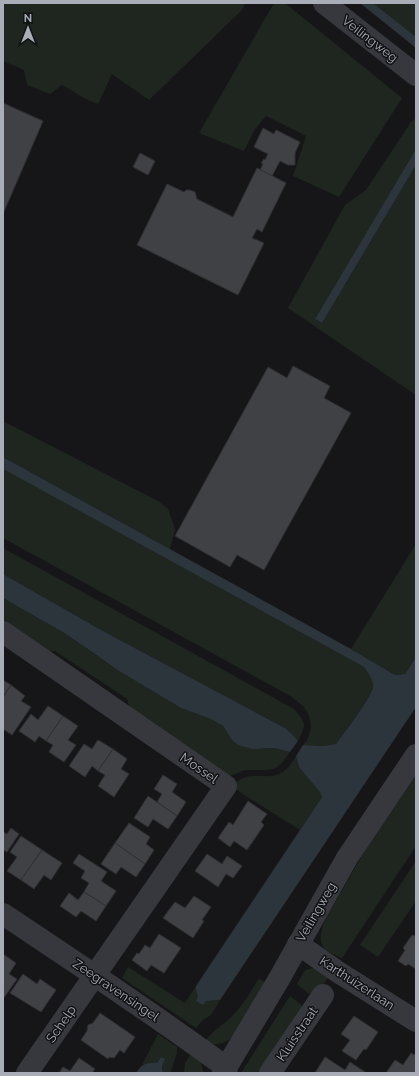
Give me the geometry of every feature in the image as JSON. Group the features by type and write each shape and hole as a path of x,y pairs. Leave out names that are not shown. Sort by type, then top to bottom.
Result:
{"street":[{"name":"Veilingweg","path":"324,3 416,75"},
{"name":"Mossel","path":"3,632 226,786 95,976"},
{"name":"Veilingweg","path":"225,1070 279,979 347,858 416,755"},
{"name":"Zeegravensingel","path":"3,914 192,1042 225,1070"},
{"name":"Karthuizerlaan","path":"298,944 338,972 416,1021"},
{"name":"Schelp","path":"27,1073 95,976"},
{"name":"Kluisstraat","path":"270,1073 323,995"}],"shaded area":[{"path":"3,3 245,3 242,10 149,100 112,74 98,104 62,85 50,94 27,85 24,70 3,61"},
{"path":"274,3 285,3 402,98 339,197 293,176 306,136 266,116 255,129 244,151 199,133"},
{"path":"360,3 373,3 416,37 416,48"},
{"path":"373,3 416,3 416,37"},
{"path":"416,118 416,149 315,319 322,323 416,165 416,395 288,308 345,205 366,190 411,122"},
{"path":"416,149 416,165 322,323 315,319"},
{"path":"3,421 158,501 168,509 175,529 170,549 3,457"},
{"path":"3,457 351,649 395,675 405,674 416,657 416,707 220,1000 206,1001 203,1005 196,1001 198,997 196,986 322,797 320,792 299,767 296,756 303,745 323,746 336,744 368,699 373,684 364,667 3,469"},
{"path":"3,469 364,667 370,676 373,687 363,707 336,744 323,746 303,745 310,733 310,719 305,708 292,697 3,538"},
{"path":"416,544 416,657 405,674 395,675 351,649"},
{"path":"3,548 294,709 304,724 303,731 298,741 285,728 103,631 3,574"},
{"path":"3,574 103,631 285,728 298,741 290,752 274,748 252,749 238,745 232,740 223,726 211,719 181,708 119,671 64,633 3,598"},
{"path":"3,598 64,633 119,671 181,708 211,719 223,726 227,732 263,749 274,748 290,752 281,764 274,769 245,770 230,776 130,709 127,699 55,651 43,653 3,623"},
{"path":"296,756 299,767 321,792 322,797 300,830 232,787 238,781 251,776 269,776 281,773 290,766"},
{"path":"416,773 416,846 342,958 329,952 322,945 321,936 324,922 375,833"},
{"path":"416,861 416,901 378,957 360,945"},
{"path":"128,967 185,1003 196,986 196,990 202,1005 206,1001 220,1000 211,1015 203,1020 196,1028 122,978"},
{"path":"314,968 331,973 320,988 309,994 297,984 305,970"},
{"path":"259,978 268,984 232,1037 220,1044 209,1044 205,1042 236,1012 247,998"},
{"path":"290,996 304,1007 261,1073 241,1073"},
{"path":"158,1034 177,1047 177,1053 171,1073 163,1073 161,1057 157,1063 147,1063 142,1065"},
{"path":"192,1052 200,1061 203,1073 184,1073 185,1063"},
{"path":"161,1057 165,1059 162,1066 163,1073 136,1073 145,1064 157,1063"}],"building":[{"path":"3,103 43,121 3,214"},
{"path":"263,128 274,134 276,130 300,142 295,153 295,165 288,165 280,161 272,176 260,170 263,164 261,163 264,159 265,160 268,154 254,147"},
{"path":"140,153 155,161 148,175 133,167"},
{"path":"257,168 286,183 262,232 257,229 252,238 264,243 238,295 137,245 167,184 184,192 186,190 190,190 195,192 197,199 233,217"},
{"path":"293,366 330,386 324,398 351,413 264,570 237,555 230,567 175,536 268,367 287,378"},
{"path":"3,680 11,685 3,697"},
{"path":"11,685 25,696 21,701 31,707 12,735 3,729 3,697"},
{"path":"48,706 63,716 46,741 39,736 35,742 19,731 31,714 38,720"},
{"path":"63,716 78,726 68,740 76,745 64,762 49,752 53,745 46,741"},
{"path":"98,740 113,749 98,771 92,766 85,777 69,766 84,744 92,749"},
{"path":"113,749 127,759 121,769 129,774 114,797 98,786 105,775 98,771"},
{"path":"163,775 177,784 172,792 186,802 177,816 157,802 162,794 154,789"},
{"path":"148,796 177,816 168,829 153,819 148,827 134,818"},
{"path":"248,801 267,814 261,822 264,825 247,850 234,841 230,847 218,838 229,822 233,825"},
{"path":"129,823 150,837 146,844 154,850 145,864 115,843"},
{"path":"11,828 19,834 7,852 3,850 3,832 7,834"},
{"path":"21,836 42,850 21,880 7,871 17,857 10,852"},
{"path":"115,843 145,864 136,877 121,867 116,874 101,864"},
{"path":"42,850 62,863 51,880 44,875 34,889 21,880"},
{"path":"79,854 107,872 101,881 116,891 106,906 84,892 89,883 81,878 85,871 73,863"},
{"path":"207,854 222,864 227,856 242,866 233,878 226,874 218,887 195,871"},
{"path":"84,892 106,906 96,921 81,911 76,917 60,906 69,893 78,900"},
{"path":"194,896 211,907 202,920 204,921 193,938 163,918 175,902 185,908"},
{"path":"159,934 181,948 164,973 151,965 147,971 132,960 137,953 139,954 145,945 150,948"},
{"path":"416,934 416,969 408,964 406,966 398,961 405,950 403,948 412,935 414,936"},
{"path":"3,954 16,963 9,974 17,979 3,999"},
{"path":"23,974 37,984 40,979 56,990 41,1012 10,993"},
{"path":"100,1013 135,1037 124,1053 120,1050 114,1058 109,1057 108,1059 81,1040 87,1031 88,1025 93,1023"},
{"path":"354,1016 378,1032 366,1050 364,1049 356,1060 342,1051 350,1040 341,1034"},
{"path":"416,1052 416,1073 386,1073 395,1060 403,1065 411,1053 414,1055"},
{"path":"325,1057 345,1070 350,1062 365,1072 315,1073"},
{"path":"79,1058 95,1069 92,1073 59,1073 63,1067 70,1071"}]}
